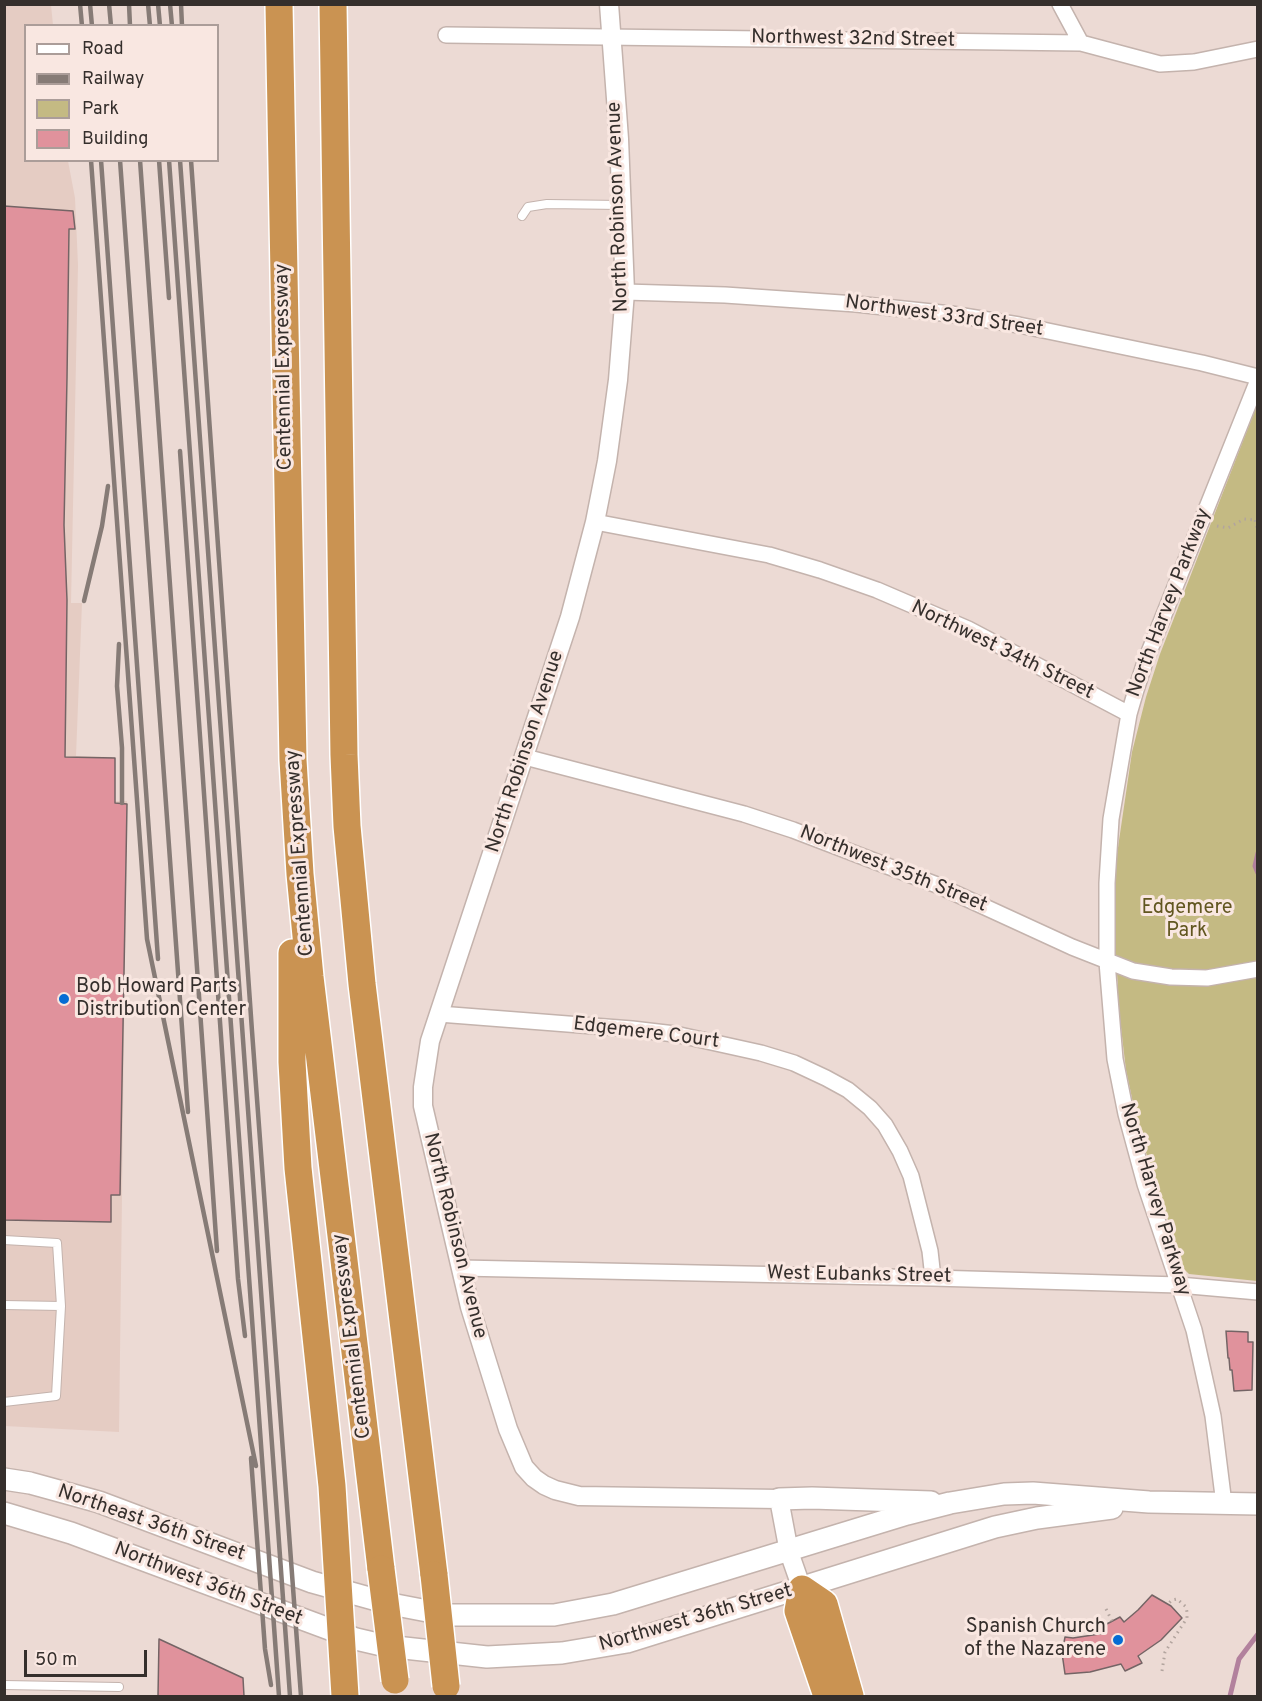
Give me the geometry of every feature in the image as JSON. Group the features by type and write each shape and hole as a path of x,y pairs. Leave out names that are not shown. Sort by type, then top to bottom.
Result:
{"highway":[{"name":"Centennial Expressway","path":"279,4 293,760 300,874 310,977 396,1688"},
{"path":"333,4 347,826 362,984 447,1691"},
{"path":"293,760 292,1062 298,1168 333,1486 345,1696"},
{"path":"827,1696 798,1611 802,1589 824,1604 850,1696"}],"main road":[{"name":"Northeast 36th Street","path":"4,1479 30,1483 99,1502 295,1576"},
{"name":"Northwest 36th Street","path":"295,1576 430,1613 448,1615 554,1614 613,1604 950,1503 1004,1494 1033,1492 1149,1502 1257,1504"},
{"path":"779,1499 950,1503"},
{"name":"Northwest 36th Street","path":"4,1513 71,1533 340,1634 386,1646 462,1655 517,1656 562,1653 627,1642 995,1527 1037,1518 1149,1502"}],"street":[{"name":"North Robinson Avenue","path":"609,4 623,205 625,292 613,426 595,522 570,617 430,1041 425,1068 423,1106 470,1307 508,1429 525,1467 534,1478 555,1490 599,1498 779,1499"},
{"path":"1060,4 1081,43"},
{"name":"Northwest 32nd Street","path":"446,35 1081,43 1160,64 1194,62 1257,49"},
{"name":"Northwest 33rd Street","path":"625,292 725,295 912,309 1019,325 1203,363 1257,378"},
{"name":"North Harvey Parkway","path":"1224,1504 1213,1416 1194,1330 1145,1184 1126,1114 1115,1059 1107,962 1107,883 1112,819 1130,714 1145,662 1257,378"},
{"name":"Northwest 34th Street","path":"595,522 769,555 830,573 968,629 1130,714"},
{"name":"Northwest 35th Street","path":"525,757 715,806 793,830 937,885 1107,962 1133,971 1180,978 1223,977 1257,969"},
{"name":"Edgemere Court","path":"439,1014 675,1034 761,1053 794,1063 826,1078 848,1090 870,1108 885,1125 900,1151 911,1176 930,1251 933,1278"},
{"name":"West Eubanks Street","path":"461,1268 1179,1285 1257,1292"},
{"path":"779,1499 789,1552 802,1589"}],"lane":[{"path":"522,216 528,207 547,204 623,205"},
{"path":"4,1240 57,1243 61,1305 56,1396 4,1402"},
{"path":"4,1305 61,1305"},
{"path":"4,1685 119,1687"}],"path":[{"path":"1257,514 1255,520 1257,532"},
{"path":"1216,526 1228,528 1244,519 1255,520"},
{"path":"1162,1671 1165,1652 1186,1618 1187,1612 1182,1602 1177,1599 1168,1604"},
{"path":"1106,1609 1112,1621"}],"shaded area":[{"name":"Bob Howard Parts Distribution Center","path":"4,5 51,5 53,24 24,24 24,162 68,162 75,198 78,265 71,603 82,603 76,756 112,757 112,801 127,801 119,1432 5,1426"}],"green space":[{"name":"Edgemere Park","path":"1257,405 1257,1281 1189,1274 1184,1269 1139,1131 1126,1070 1117,994 1114,938 1116,861 1132,752 1146,697 1160,654"}],"building":[{"name":"Bob Howard Parts Distribution Center","path":"4,206 73,211 75,229 69,229 64,525 67,600 65,757 115,758 115,803 127,804 120,1195 111,1195 111,1222 4,1220"},
{"path":"1226,1331 1248,1332 1248,1342 1253,1342 1252,1390 1234,1391"},
{"path":"1152,1595 1171,1606 1182,1618 1161,1640 1138,1656 1142,1663 1125,1671 1121,1664 1090,1672 1065,1674 1062,1653 1065,1637 1106,1633 1103,1626 1120,1617 1124,1622"},
{"path":"159,1639 243,1678 244,1696 158,1696"}],"waterway":[{"path":"1258,853 1255,866 1258,873"},
{"path":"1230,1696 1239,1659 1258,1634"}],"railway":[{"path":"80,4 82,24"},
{"path":"90,4 92,24"},
{"path":"109,4 111,24"},
{"path":"129,4 130,24"},
{"path":"148,4 150,24"},
{"path":"158,4 160,24"},
{"path":"170,4 172,24"},
{"path":"181,4 182,24"},
{"path":"91,162 147,939 256,1466"},
{"path":"101,162 158,959"},
{"path":"120,162 188,1112"},
{"path":"140,162 217,1251"},
{"path":"159,162 169,298"},
{"path":"169,162 279,1696"},
{"path":"180,162 290,1696"},
{"path":"191,162 301,1696"},
{"path":"180,451 238,1279 245,1336"},
{"path":"84,601 102,526 108,486"},
{"path":"119,644 117,686 122,748 122,803"},
{"path":"251,1458 265,1649 271,1685"}],"place":[{"name":"Bob Howard Parts Distribution Center","path":"64,999"},
{"name":"Spanish Church of the Nazarene","path":"1118,1640"}]}
